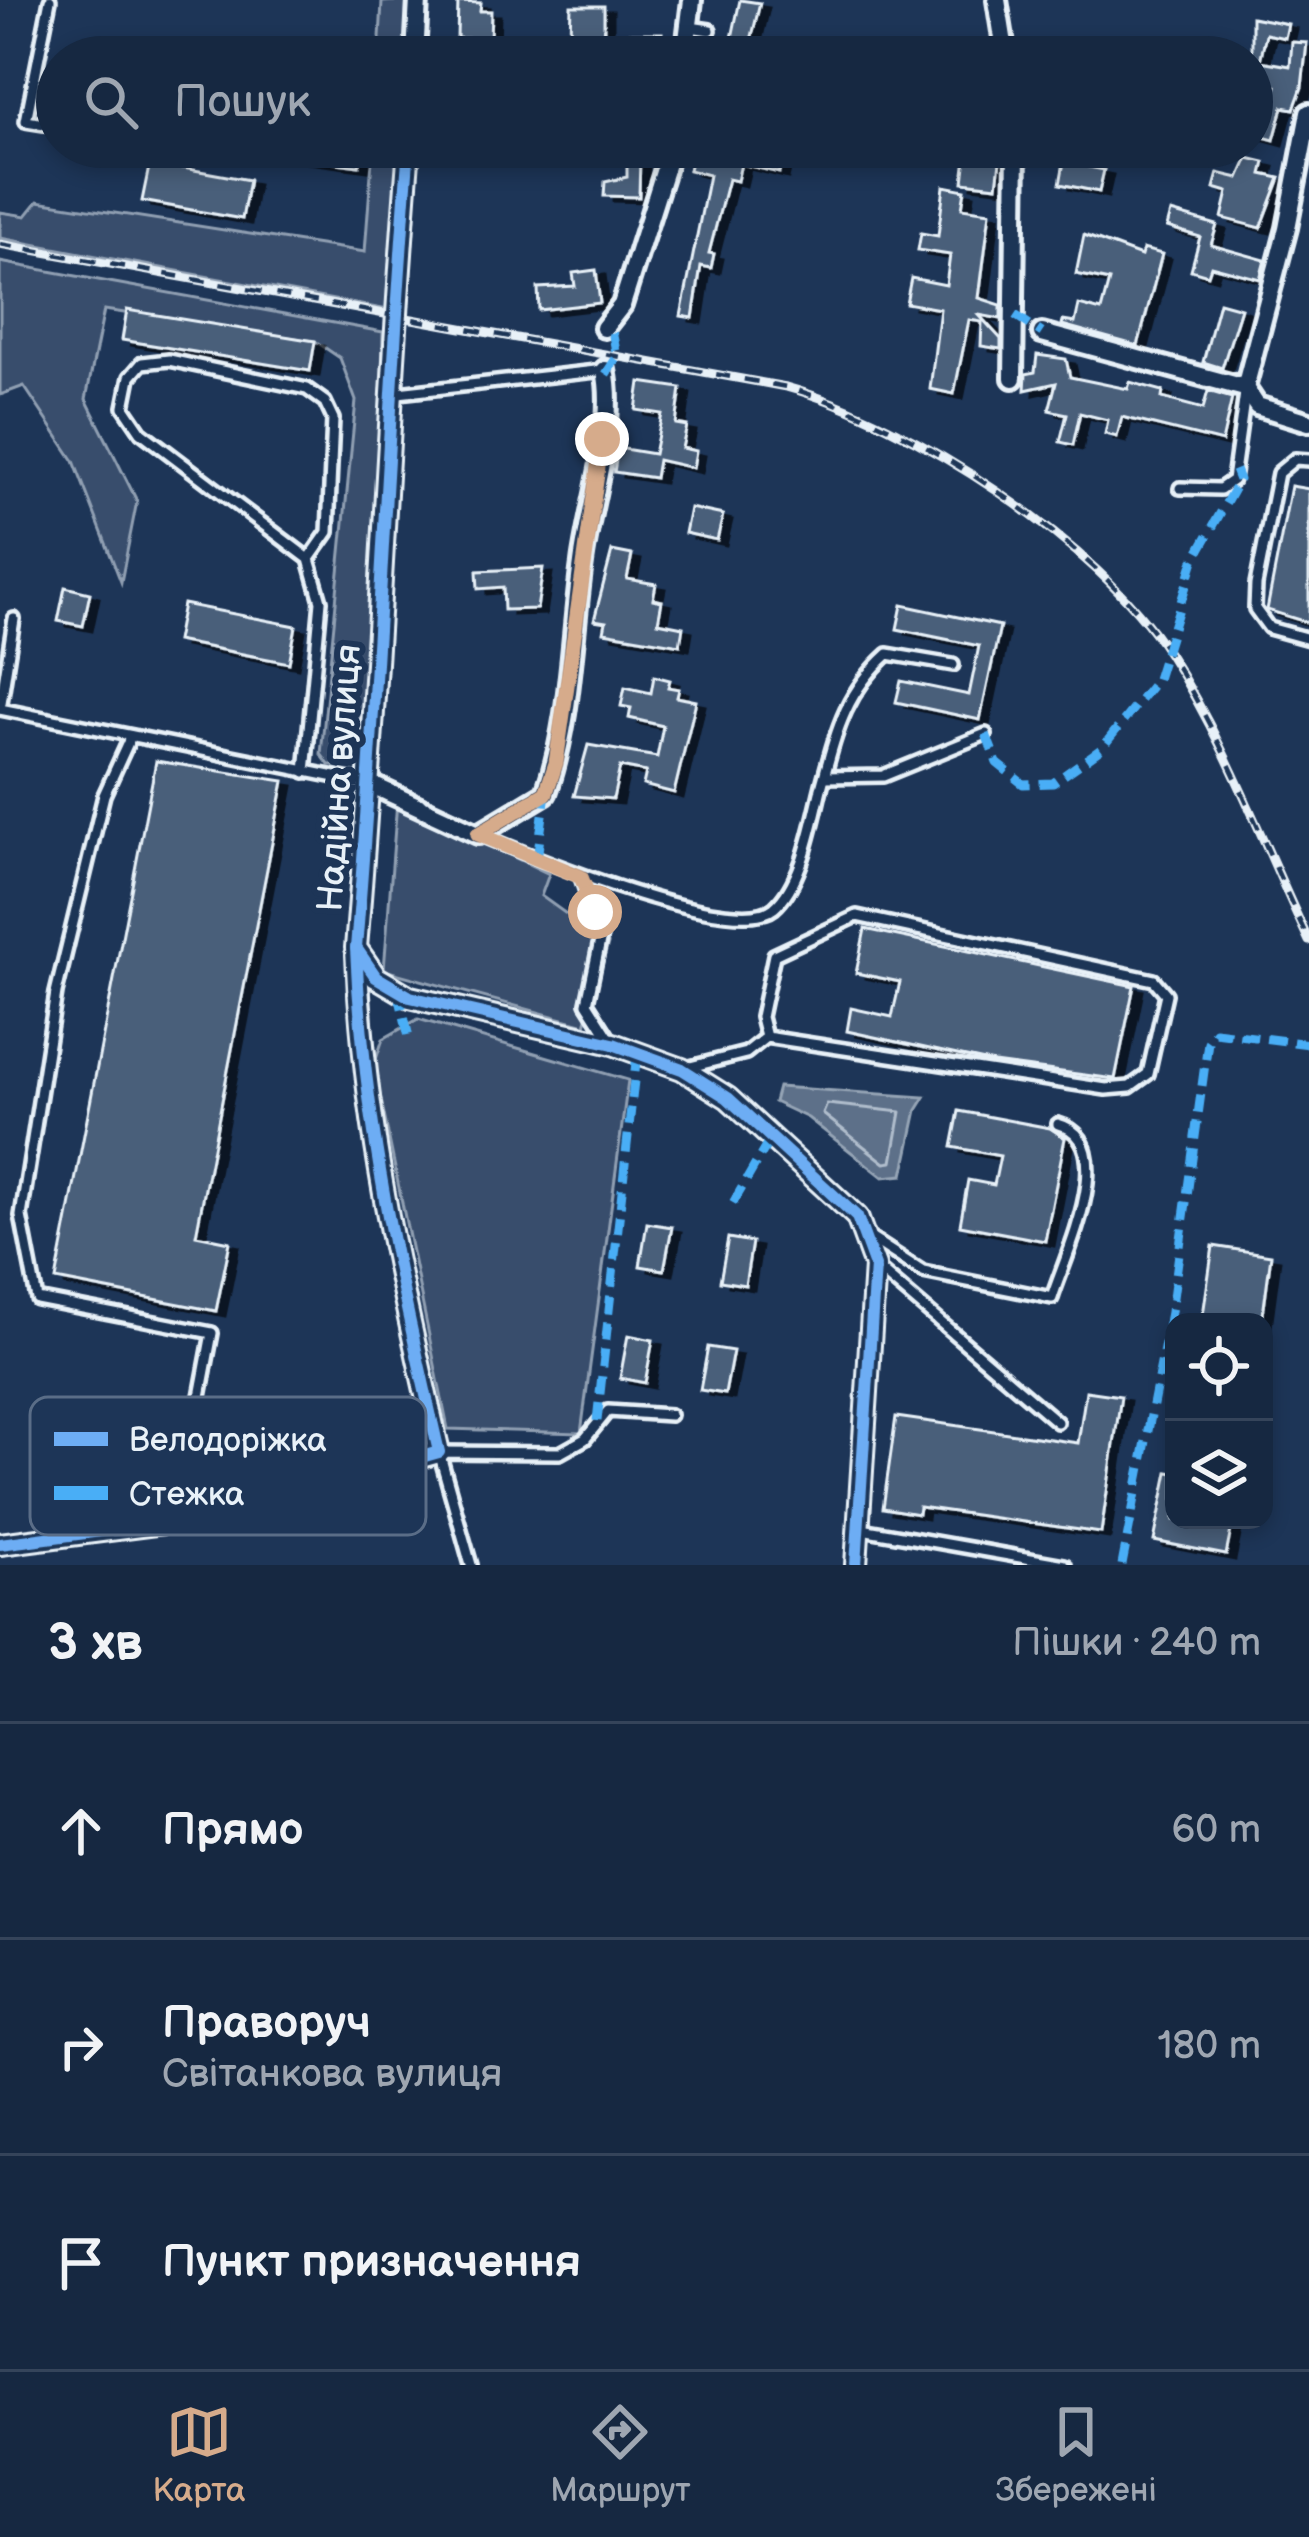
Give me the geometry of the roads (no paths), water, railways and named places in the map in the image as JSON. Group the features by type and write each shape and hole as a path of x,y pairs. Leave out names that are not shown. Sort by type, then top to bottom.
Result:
{"street":[{"path":"416,36 418,0"},
{"path":"688,36 692,0"},
{"path":"997,0 1003,36"},
{"path":"1246,388 1292,206 1309,113"},
{"name":"Надійна вулиця","path":"408,168 389,394 383,605 356,948 376,977 410,997 613,1045 682,1069 728,1098 772,1136 857,1217 869,1237"},
{"path":"604,328 622,305 665,168"},
{"path":"1012,378 1016,168"},
{"path":"1042,333 1246,388 1257,406 1309,422"},
{"path":"370,784 478,834 546,793 556,763 608,401 605,370"},
{"path":"356,948 361,1065 384,1214 439,1452 426,1456"},
{"path":"856,1565 875,1266 869,1237"},
{"path":"0,1544 68,1535"}],"lane":[{"path":"43,36 50,0"},
{"path":"690,27 710,30"},
{"path":"36,71 26,121 36,123"},
{"path":"305,772 321,601 309,560 141,432 124,407 130,377 142,363 169,360 307,388 325,402 333,419 328,532 309,560"},
{"path":"389,394 605,370"},
{"path":"1180,488 1220,489 1233,480 1246,388"},
{"path":"1309,460 1295,459 1278,473 1254,597 1269,628 1309,639"},
{"path":"14,620 0,709 370,784"},
{"path":"478,834 581,877 724,914 769,912 792,881 848,699 888,655 953,665"},
{"path":"825,777 883,776 986,734"},
{"path":"131,736 104,795 56,993 21,1216 37,1299 212,1334 200,1397"},
{"path":"581,877 601,936 587,1003 613,1045"},
{"path":"682,1069 746,1053 766,1037 1106,1089 1130,1087 1148,1074 1166,994 1154,980 857,916 774,955 761,1017 766,1037"},
{"path":"869,1237 923,1272 1052,1298 1091,1172 1080,1137 1058,1124"},
{"path":"875,1266 1057,1422"},
{"path":"471,1565 439,1452 560,1453 586,1439 608,1411 670,1415"},
{"path":"856,1528 1004,1561 1065,1565"}],"water":[{"path":"778,1087 925,1097 917,1110 903,1175 883,1177 808,1118 774,1102"}],"railway":[{"path":"0,244 786,387 888,427 943,457 1050,530 1138,612 1209,723 1309,941"}]}
